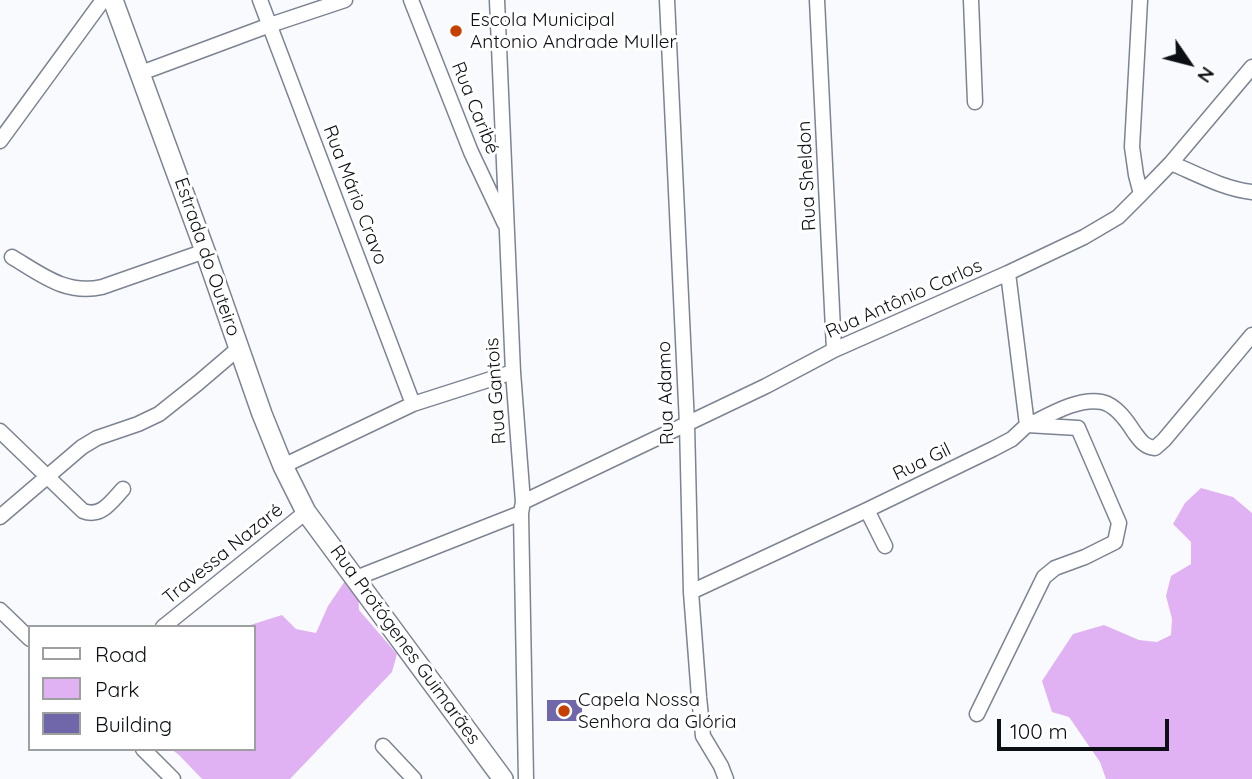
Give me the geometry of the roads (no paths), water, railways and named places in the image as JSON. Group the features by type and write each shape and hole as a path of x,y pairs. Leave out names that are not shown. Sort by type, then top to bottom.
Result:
{"street":[{"path":"0,141 103,0"},
{"name":"Estrada do Outeiro","path":"113,0 262,415 306,512"},
{"name":"Rua Mário Cravo","path":"260,0 413,404"},
{"path":"141,74 345,0"},
{"name":"Rua Caribé","path":"411,0 471,152 508,228"},
{"name":"Rua Gantois","path":"497,0 513,372 522,507 526,779"},
{"name":"Rua Adamo","path":"667,0 687,424 691,592 704,736 726,779"},
{"name":"Rua Sheldon","path":"817,0 834,350"},
{"path":"971,0 975,102"},
{"path":"1140,0 1132,147 1142,194"},
{"name":"Rua Antônio Carlos","path":"356,578 522,507 834,350 1084,237 1118,217 1142,194 1252,67"},
{"path":"1171,163 1218,183 1252,192"},
{"path":"12,257 53,281 88,290 205,251"},
{"path":"977,714 1044,578 1055,568 1115,542 1119,523 1078,428 1027,425 1007,274"},
{"name":"Rua Gil","path":"691,592 993,449 1012,439 1027,425 1067,407 1102,402 1114,408 1126,420 1141,441 1155,448 1252,335"},
{"path":"0,517 82,447 97,438 159,414 239,348"},
{"path":"283,466 413,404 513,372"},
{"path":"0,431 83,511 97,513 105,509 123,489"},
{"path":"867,510 885,546"},
{"name":"Rua Protógenes Guimarães","path":"306,512 503,779"},
{"name":"Travessa Nazaré","path":"165,625 306,512"},
{"path":"0,610 28,637"},
{"path":"383,746 414,779"},
{"path":"145,751 173,779"}],"place":[{"name":"Escola Municipal Antonio Andrade Muller","path":"456,31"},
{"name":"Capela Nossa Senhora da Glória","path":"564,711"}]}
